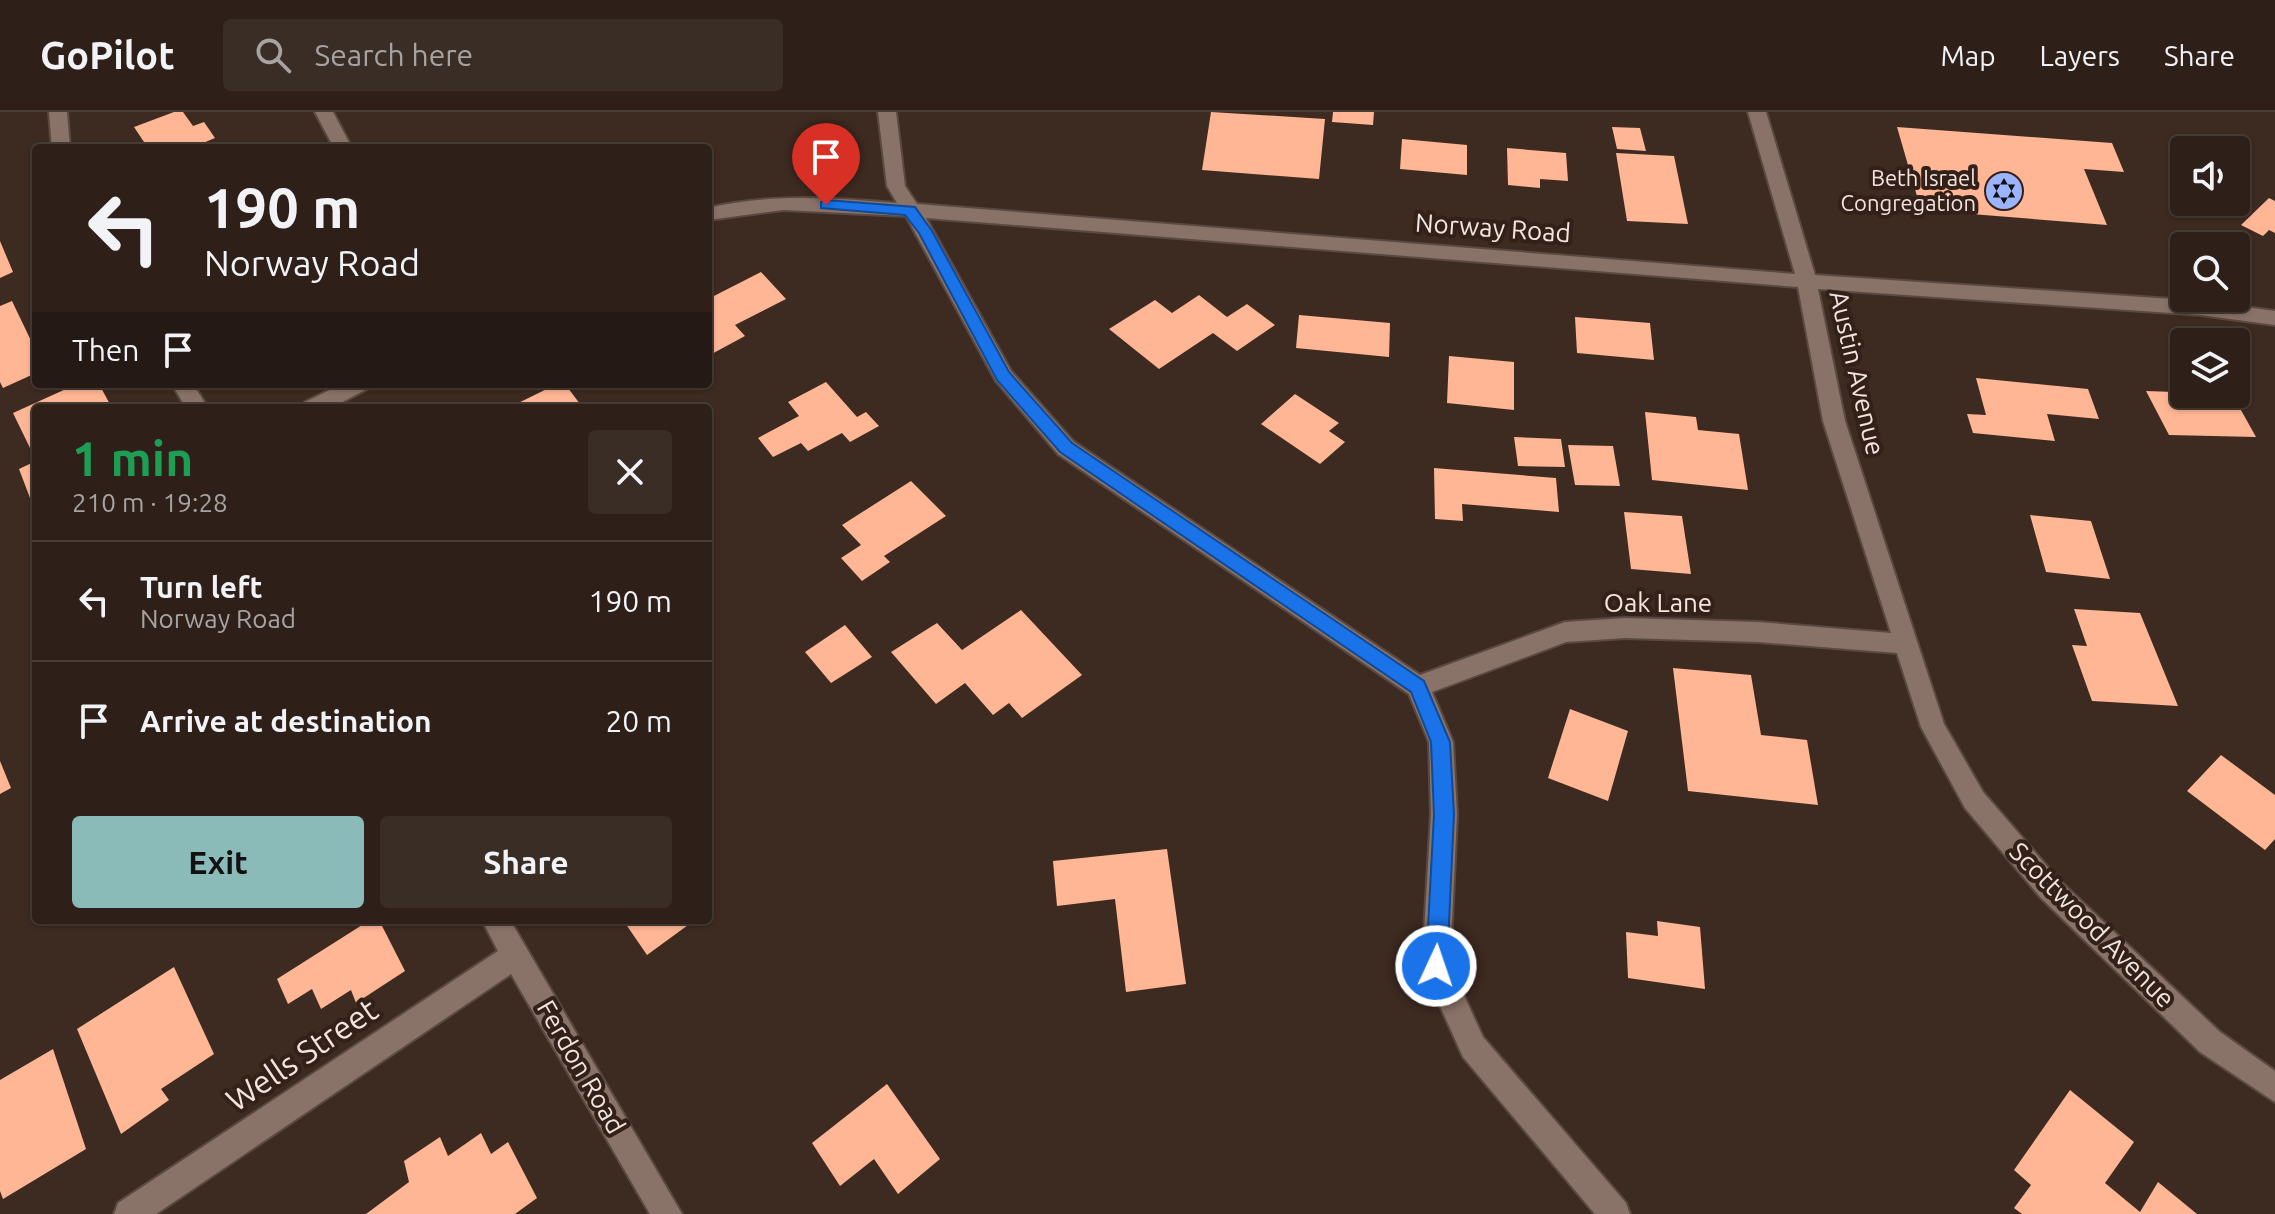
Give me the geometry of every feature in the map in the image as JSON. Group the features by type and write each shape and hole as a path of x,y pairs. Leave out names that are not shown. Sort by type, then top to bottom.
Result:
{"street":[{"path":"58,112 61,144"},
{"path":"324,112 341,144"},
{"path":"887,112 896,186 925,231 1003,376 1066,448 1418,687 1441,742 1444,814 1436,966 1473,1047 1615,1214"},
{"name":"Austin Avenue","path":"1757,112 1801,253 1834,421 1908,644"},
{"name":"Norway Road","path":"712,213 783,202 910,210 1807,281 2201,308 2275,318"},
{"path":"320,404 352,388"},
{"name":"Oak Lane","path":"1418,687 1565,632 1625,628 1758,632 1908,644"},
{"name":"Scottwood Avenue","path":"1908,644 1933,727 1974,800 2050,889 2210,1042 2275,1088"},
{"name":"Ferdon Road","path":"497,924 667,1214"},
{"name":"Wells Street","path":"129,1214 516,955"}],"building":[{"path":"174,112 183,112 193,126 204,122 215,138 201,144 145,144 134,127"},
{"path":"1211,112 1325,119 1319,179 1202,170"},
{"path":"1333,112 1374,112 1373,125 1332,122"},
{"path":"1612,127 1640,128 1646,151 1617,149"},
{"name":"Beth Israel Congregation","path":"1897,127 2112,143 2124,172 2084,169 2107,225 1921,210"},
{"path":"1402,139 1467,145 1467,175 1400,169"},
{"path":"1507,148 1566,153 1568,181 1540,179 1540,188 1508,185"},
{"path":"1616,153 1674,156 1688,224 1627,221"},
{"path":"2269,198 2275,201 2275,233 2269,230 2263,236 2241,225"},
{"path":"0,241 13,272 0,278"},
{"path":"761,272 786,299 735,325 745,336 712,354 712,297"},
{"path":"1199,295 1227,317 1247,304 1275,325 1237,351 1213,333 1159,369 1109,329 1155,300 1172,313"},
{"path":"12,301 32,343 32,375 3,388 0,382 0,306"},
{"path":"1299,315 1390,323 1389,357 1296,348"},
{"path":"1575,317 1650,323 1654,360 1577,353"},
{"path":"1449,356 1514,362 1514,410 1447,403"},
{"path":"1976,378 2088,389 2099,419 2047,414 2055,441 1973,433 1967,414 1986,415"},
{"path":"826,382 857,417 866,412 879,426 850,442 842,433 808,451 801,443 773,457 758,438 799,416 788,402"},
{"path":"68,388 101,388 110,404 33,404"},
{"path":"549,388 568,388 580,404 516,404"},
{"path":"2146,391 2170,392 2170,408 2240,408 2256,437 2169,435"},
{"path":"1295,394 1339,423 1329,431 1345,442 1320,464 1261,424"},
{"path":"32,404 32,447 30,448 13,413"},
{"path":"1645,412 1696,417 1698,430 1739,434 1748,490 1652,480"},
{"path":"1514,437 1561,439 1565,467 1518,466"},
{"path":"1568,445 1613,446 1620,486 1575,485"},
{"path":"32,463 30,498 19,469"},
{"path":"1434,468 1556,478 1559,512 1462,504 1463,521 1435,519"},
{"path":"911,481 946,516 884,556 890,562 862,581 841,558 861,545 842,525"},
{"path":"1624,512 1682,516 1691,574 1631,569"},
{"path":"2030,515 2091,521 2110,579 2046,572"},
{"path":"2074,609 2140,613 2178,706 2092,701 2072,645 2087,646"},
{"path":"1021,610 1082,675 1022,718 1009,703 993,715 965,683 936,704 891,652 937,623 962,650"},
{"path":"845,625 872,657 831,683 805,652"},
{"path":"1673,668 1751,675 1761,735 1807,740 1818,805 1688,791"},
{"path":"1570,709 1628,731 1608,801 1548,778"},
{"path":"2221,755 2275,795 2275,839 2265,850 2187,791"},
{"path":"0,761 11,788 0,794"},
{"path":"1167,849 1186,984 1126,992 1115,899 1057,906 1053,861"},
{"path":"1657,921 1700,927 1705,989 1628,978 1626,932 1658,936"},
{"path":"364,924 381,924 405,971 356,1003 351,990 321,1009 312,989 288,1004 277,979"},
{"path":"626,924 690,924 647,955"},
{"path":"174,967 214,1054 161,1089 169,1100 121,1134 77,1029"},
{"path":"53,1049 86,1149 3,1199 0,1191 0,1080"},
{"path":"887,1084 940,1159 898,1194 874,1159 840,1186 812,1143"},
{"path":"2070,1090 2134,1142 2105,1183 2140,1212 2158,1182 2197,1214 2022,1214 2014,1208 2031,1185 2014,1170"},
{"path":"481,1133 491,1154 508,1142 537,1198 515,1214 366,1214 409,1182 404,1161 440,1137 448,1156"}],"place":[{"name":"Beth Israel Congregation","path":"2004,191"}],"route":[{"path":"826,205 910,210 925,231 1003,376 1066,448 1418,687 1441,742 1444,814 1436,966"}]}
